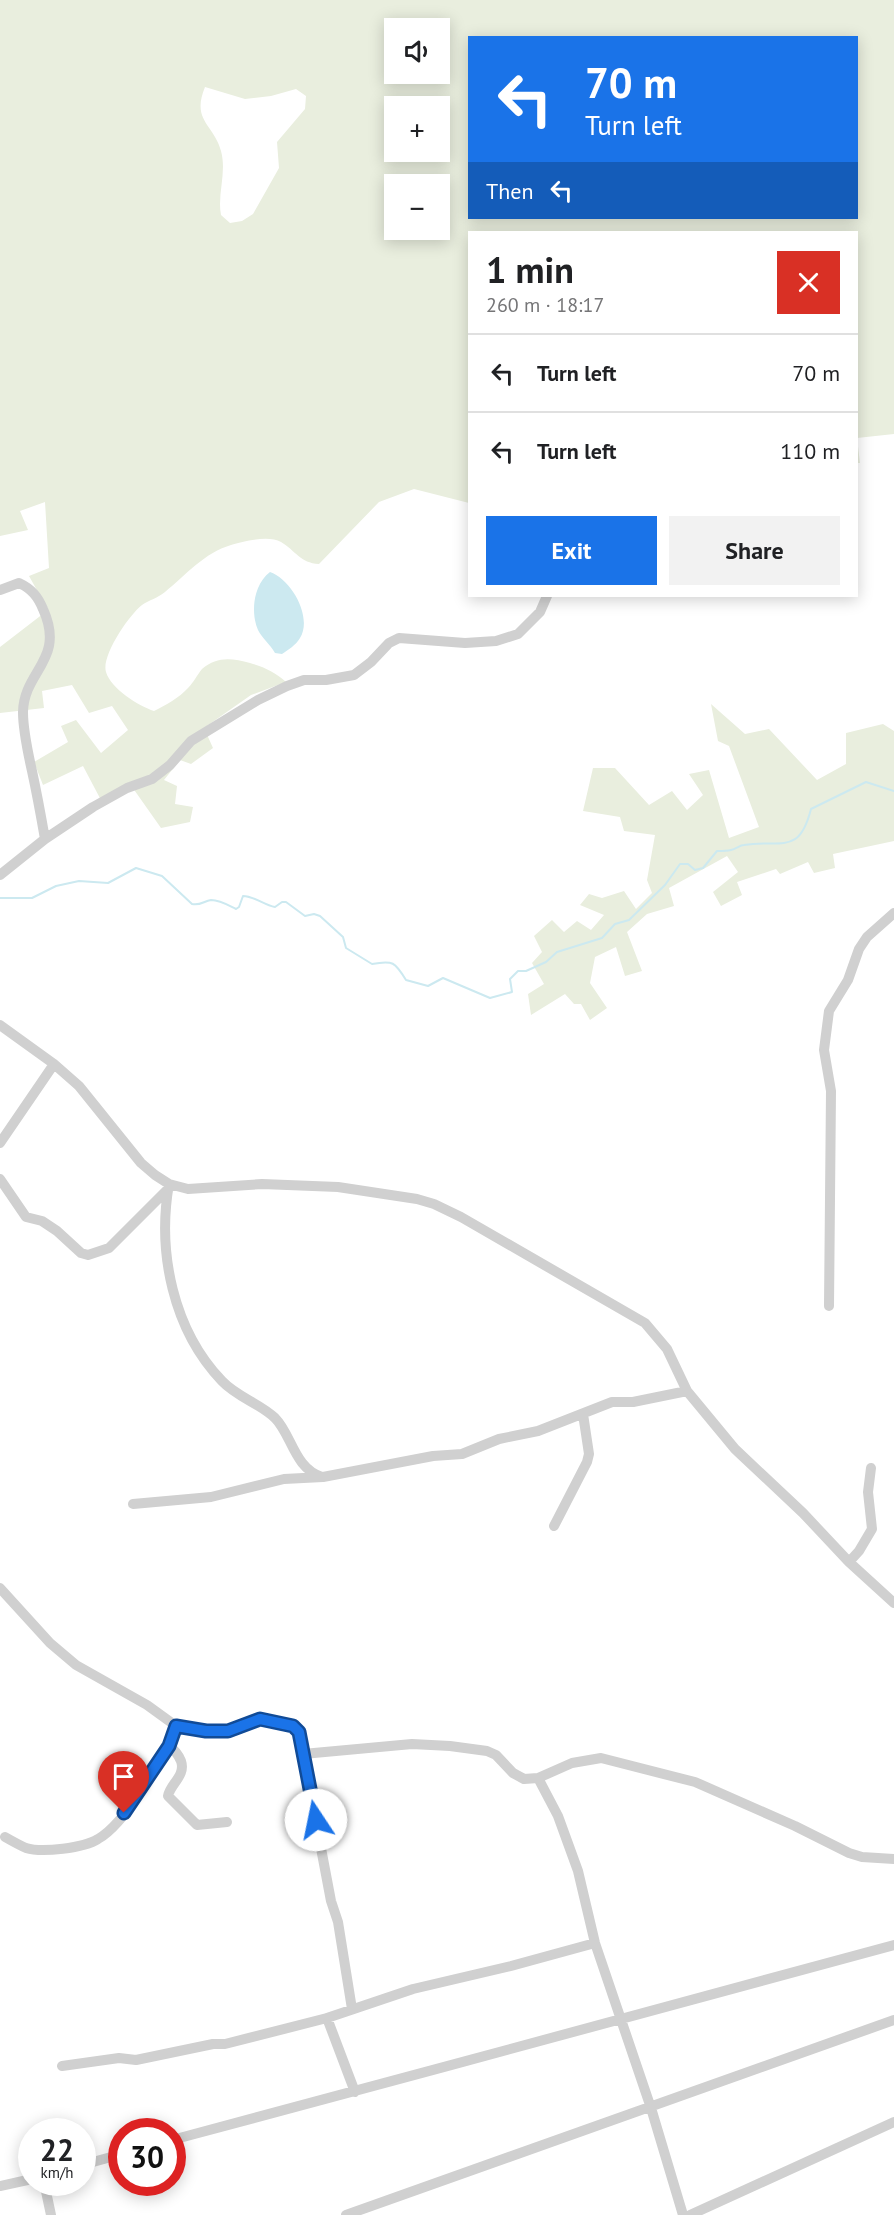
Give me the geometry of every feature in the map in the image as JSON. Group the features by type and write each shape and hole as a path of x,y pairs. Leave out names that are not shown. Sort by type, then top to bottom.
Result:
{"street":[{"path":"0,590 19,583 26,586 38,597 47,618 51,642 44,663 26,697 23,712 45,839"},
{"path":"0,875 45,839 93,807 128,788 152,779 170,765 191,741 258,700 304,680 326,680 354,675 399,638 465,643 496,641 518,634 540,612 547,597"},
{"path":"830,1306 831,1091 824,1050 829,1011 848,980 859,949 867,937 894,913"},
{"path":"0,1026 54,1064 79,1086 141,1163 169,1186 188,1189 262,1184 338,1187 417,1199 434,1204 563,1274 645,1323 667,1349 687,1391 735,1449 803,1513 849,1562 894,1603"},
{"path":"0,1143 54,1064"},
{"path":"0,1179 26,1217 42,1221 81,1253 88,1255 109,1248 169,1186"},
{"path":"169,1186 165,1217 168,1271 183,1323 195,1346 222,1381 238,1395 277,1419 302,1463 315,1475 323,1477"},
{"path":"132,1504 211,1497 284,1479 323,1477 433,1456 462,1454 499,1439 538,1431 612,1402 633,1402 687,1391"},
{"path":"554,1526 587,1462 589,1454 583,1414"},
{"path":"849,1562 859,1551 872,1529 868,1492 871,1468"},
{"path":"0,1588 50,1642 76,1665 147,1705 176,1726 206,1731 228,1731 260,1719 293,1726 299,1732 331,1901 338,1922 352,2009"},
{"path":"5,1837 27,1848 40,1850 77,1846 99,1839 114,1826 134,1801 169,1746 176,1726"},
{"path":"303,1754 412,1744 450,1746 487,1751 496,1755 513,1773 524,1779 538,1778 572,1763 601,1758 695,1782 795,1826 849,1853 862,1857 894,1859"},
{"path":"169,1746 176,1752 182,1766 181,1773 168,1796 197,1825 227,1822"},
{"path":"538,1778 558,1816 578,1871 595,1943 651,2108 684,2215"},
{"path":"62,2066 119,2058 136,2060 213,2044 225,2044 327,2018 413,1989 595,1943"},
{"path":"186,2136 542,2042 894,1945"},
{"path":"327,2018 355,2092"},
{"path":"346,2215 894,2020"},
{"path":"690,2215 894,2122"},
{"path":"0,2186 18,2182"},
{"path":"47,2196 51,2215"}],"green space":[{"path":"0,0 894,0 894,434 858,438 858,231 468,231 468,503 414,489 379,502 319,564 307,561 281,542 270,539 249,540 221,549 196,565 162,594 142,605 124,626 112,646 106,665 109,678 126,696 154,711 181,695 202,669 219,660 237,660 265,668 286,682 251,695 204,728 213,748 191,764 180,760 164,780 177,786 175,804 193,807 190,822 161,828 130,784 102,802 83,766 43,785 34,762 68,742 61,726 76,720 101,753 128,730 112,706 89,713 72,685 42,691 44,708 0,713 0,647 48,610 29,576 49,568 45,502 20,511 28,530 0,536","holes":["205,87 245,99 271,96 296,89 306,96 305,109 277,142 279,168 253,214 242,221 230,223 221,215 223,159 218,142 202,115 201,98"]},
{"path":"711,704 745,734 769,729 817,780 846,764 846,733 883,724 894,731 894,841 833,854 835,868 814,873 808,862 780,874 776,869 737,882 742,895 721,906 713,892 738,872 727,856 669,888 674,906 647,914 627,932 642,971 625,976 616,947 595,957 590,983 607,1008 590,1020 581,1004 574,1004 565,994 531,1015 528,994 544,984 532,963 542,952 534,936 552,920 564,932 577,921 591,930 604,915 580,905 589,894 602,898 624,891 636,909 652,893 647,880 655,835 624,831 620,817 583,811 593,768 615,768 649,805 672,791 687,810 703,795 689,774 709,770 729,838 759,827 729,746 718,741"}],"water":[{"path":"270,572 278,576 292,590 302,610 304,620 300,638 282,654 275,653 260,633 254,615 257,591 260,583"}],"waterway":[{"path":"0,898 32,898 56,886 79,881 108,883 136,868 162,876 192,904 214,900 236,909 243,896 275,907 286,902 305,916 314,914 320,916 343,937 346,948 372,964 385,962 393,964 406,980 428,986 443,978 490,998 512,992 510,979 518,971 526,971 546,962 557,952 602,938 615,924 629,920 665,885 680,864 688,864 695,870 703,868 717,851 731,850 742,845 779,843 795,839 801,834 811,809 866,782 894,791"}],"route":[{"path":"124,1813 169,1746 176,1726 206,1731 228,1731 260,1719 293,1726 299,1732 316,1820"}]}
